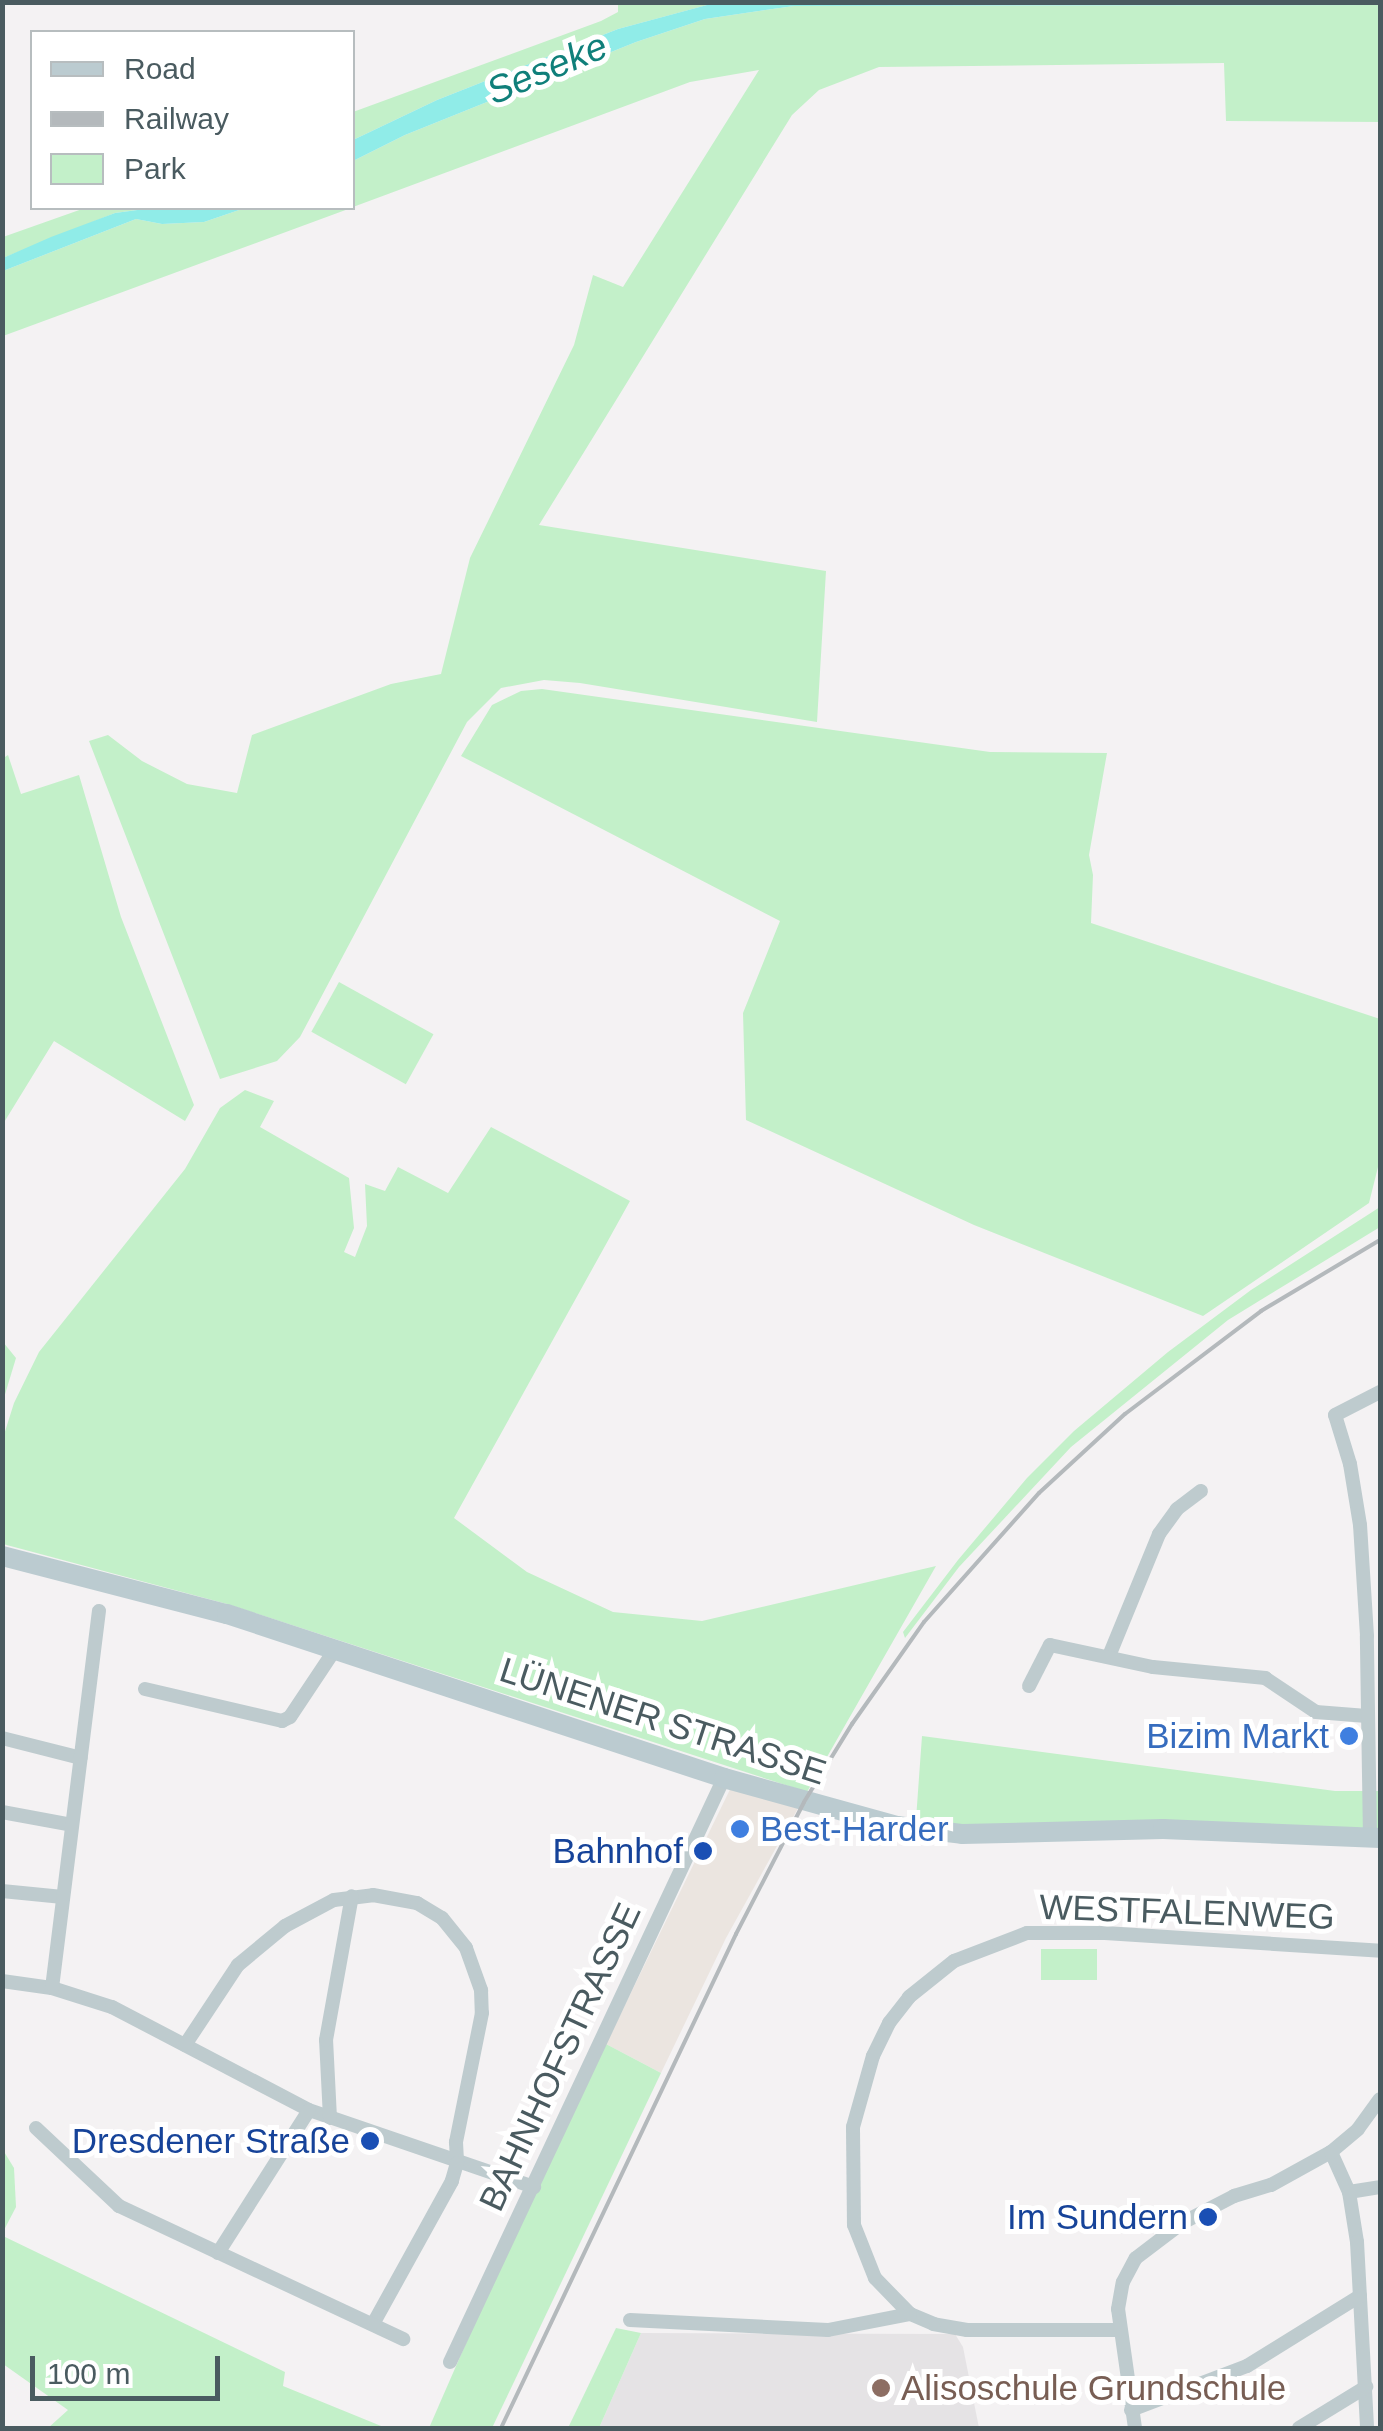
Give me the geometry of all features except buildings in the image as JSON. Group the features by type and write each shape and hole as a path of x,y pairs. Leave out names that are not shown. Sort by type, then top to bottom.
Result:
{"main road":[{"name":"LÜNENER STRASSE","path":"2,1556 228,1614 843,1814 942,1832 1163,1829 1375,1838"}],"street":[{"path":"1375,1838 1374,1735 1367,1716 1360,1525 1350,1464 1335,1415 1380,1392"},
{"path":"1110,1656 1159,1534 1177,1510 1201,1491"},
{"path":"52,1988 99,1611"},
{"path":"1029,1686 1050,1645 1153,1667 1264,1678 1316,1712 1367,1716"},
{"path":"145,1689 282,1721 290,1716 336,1648"},
{"path":"2,1738 81,1758"},
{"name":"BAHNHOFSTRASSE","path":"450,2362 724,1778"},
{"path":"2,1812 72,1825"},
{"path":"2,1891 62,1898"},
{"path":"330,2118 326,2040 352,1896"},
{"path":"185,2045 218,1991 262,1942 308,1912 352,1896 394,1897 416,1903 453,1930 475,1967 482,2013 456,2142 457,2163 452,2181 373,2324"},
{"name":"WESTFALENWEG","path":"910,2314 875,2278 858,2242 853,2126 873,2056 889,2023 932,1976 990,1944 1027,1933 1380,1952"},
{"path":"2,1981 52,1988 112,2008 309,2110 534,2188"},
{"path":"1135,2428 1119,2330 1118,2295 1129,2269 1145,2248 1234,2196 1272,2185 1331,2152 1358,2129 1380,2099"},
{"path":"218,2252 309,2110"},
{"path":"36,2128 118,2206 404,2339"},
{"path":"1331,2152 1348,2192 1360,2296 1368,2428"},
{"path":"1348,2192 1380,2186"},
{"path":"1131,2410 1246,2366 1360,2296"},
{"path":"630,2320 828,2330 910,2314 967,2330 1119,2330"},
{"path":"1298,2428 1366,2387"}],"shaded area":[{"path":"738,1773 807,1792 726,1938 661,2073 606,2044"},
{"path":"641,2333 955,2334 963,2347 979,2428 599,2428"}],"green space":[{"path":"618,3 711,4 618,29 437,100 355,139 355,111 618,12"},
{"path":"1380,5 1380,122 1226,121 1224,63 879,67 819,90 792,115 539,525 826,571 817,722 580,683 544,680 501,688 467,722 300,1037 277,1061 220,1079 89,741 108,735 142,761 187,784 237,793 252,735 391,684 441,674 470,558 574,345 593,275 623,287 759,70 690,82 355,206 355,160 405,135 636,42 705,19 794,6"},
{"path":"79,210 137,210 115,213 3,258 3,237"},
{"path":"239,210 346,210 3,336 3,271 136,219 162,224 204,222"},
{"path":"542,689 990,752 1107,753 1089,855 1093,875 1091,923 1380,1019 1380,1159 1369,1203 1203,1316 974,1225 746,1120 743,1013 780,921 461,756 492,705 521,691"},
{"path":"8,755 21,794 79,775 121,917 194,1105 185,1121 54,1041 3,1124 2,759"},
{"path":"339,982 433,1034 406,1084 311,1032"},
{"path":"245,1090 274,1101 260,1127 349,1178 354,1228 344,1252 355,1257 367,1226 365,1184 385,1191 398,1167 448,1193 491,1127 630,1201 454,1518 527,1572 613,1612 702,1621 936,1566 807,1792 227,1604 3,1544 2,1441 14,1403 39,1352 185,1169 220,1108"},
{"path":"1380,1207 1380,1227 1228,1320 1071,1447 959,1567 905,1638 903,1632 958,1560 1027,1478 1074,1431 1168,1352 1251,1290"},
{"path":"3,1342 16,1358 3,1401"},
{"path":"922,1736 1335,1791 1380,1791 1380,1840 915,1833"},
{"path":"1041,1949 1097,1949 1097,1980 1041,1980"},
{"path":"606,2044 661,2073 492,2428 429,2428 511,2240"},
{"path":"3,2150 14,2168 16,2207 3,2232"},
{"path":"3,2236 285,2372 283,2386 386,2428 48,2428 68,2410 3,2364"},
{"path":"616,2328 641,2333 599,2428 568,2428"}],"water":[{"name":"Seseke","path":"1380,2 794,6 705,19 636,42 405,135 355,160 355,139 437,100 618,29 707,5 695,3"},
{"path":"239,210 204,222 162,224 136,219 3,271 3,258 115,213"}],"railway":[{"path":"501,2428 736,1934 804,1802 852,1724 924,1622 1039,1493 1125,1414 1261,1311 1380,1240"}],"place":[{"name":"Bizim Markt","path":"1349,1736"},
{"name":"Best-Harder","path":"740,1829"},
{"name":"Bahnhof","path":"703,1851"},
{"name":"Dresdener Straße","path":"370,2141"},
{"name":"Im Sundern","path":"1208,2217"},
{"name":"Alisoschule Grundschule","path":"881,2388"}]}
